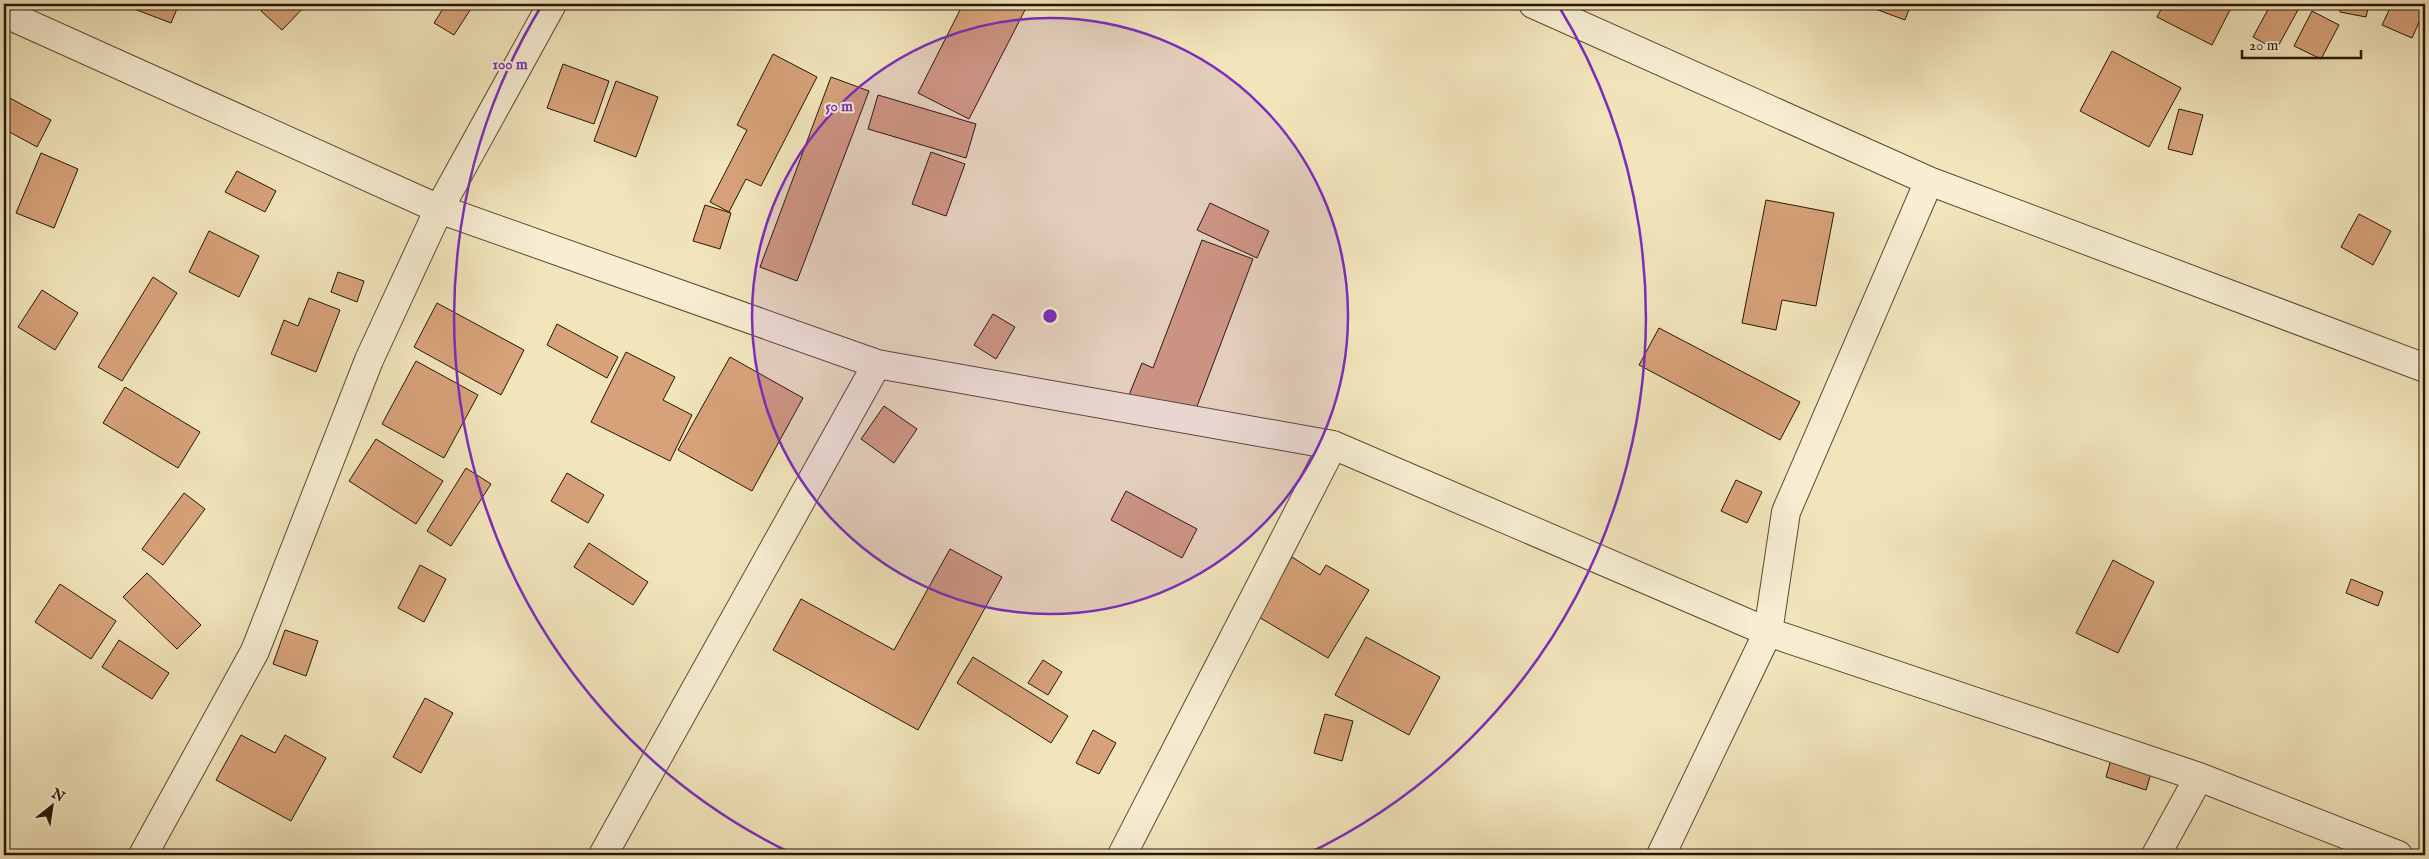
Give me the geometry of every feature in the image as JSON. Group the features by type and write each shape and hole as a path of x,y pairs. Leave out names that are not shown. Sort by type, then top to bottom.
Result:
{"street":[{"path":"143,855 255,652 369,360 439,209 552,4"},
{"path":"1533,4 1929,180 2425,368"},
{"path":"4,13 439,209 877,364 1333,445 1768,632 2199,777 2398,855"},
{"path":"1661,855 1768,632 1786,512 1929,180"},
{"path":"603,855 877,364"},
{"path":"1122,855 1333,445"},
{"path":"2156,855 2199,777"}],"building":[{"path":"121,4 179,4 171,23"},
{"path":"268,4 307,4 282,30 261,11"},
{"path":"446,4 474,4 454,35 434,23"},
{"path":"963,4 1016,4 1026,8 969,119 918,93"},
{"path":"1862,4 1911,4 1905,20"},
{"path":"2164,4 2233,4 2212,45 2157,17"},
{"path":"2271,4 2291,4 2299,8 2276,50 2253,37"},
{"path":"2341,4 2369,4 2366,17 2340,12"},
{"path":"2392,4 2425,4 2425,9 2412,38 2382,25"},
{"path":"2312,11 2339,25 2321,59 2294,46"},
{"path":"2112,51 2181,88 2149,147 2080,111"},
{"path":"773,54 817,77 761,186 746,179 729,212 710,202 747,130 737,125"},
{"path":"563,64 609,81 594,124 547,108"},
{"path":"831,77 869,91 797,281 760,267"},
{"path":"616,81 658,97 636,157 594,141"},
{"path":"4,95 51,120 37,147 4,129"},
{"path":"878,95 976,124 966,158 868,129"},
{"path":"2179,109 2203,115 2192,155 2168,149"},
{"path":"931,152 965,164 946,216 912,204"},
{"path":"41,153 78,169 54,228 16,213"},
{"path":"237,171 276,191 265,212 225,192"},
{"path":"1766,200 1834,213 1816,306 1782,300 1776,330 1742,323"},
{"path":"1210,203 1269,231 1257,258 1197,230"},
{"path":"705,205 731,213 720,249 693,241"},
{"path":"2359,214 2391,231 2373,265 2341,247"},
{"path":"209,231 259,256 239,297 189,272"},
{"path":"1202,240 1253,259 1188,430 1125,405 1142,363 1153,368"},
{"path":"338,272 364,281 357,302 331,292"},
{"path":"153,277 177,293 122,381 98,367"},
{"path":"42,290 78,313 55,350 18,327"},
{"path":"309,298 340,310 316,372 271,354 284,320 298,326"},
{"path":"437,303 524,350 501,395 414,347"},
{"path":"993,314 1015,327 996,359 974,345"},
{"path":"557,324 618,357 607,378 547,345"},
{"path":"1659,328 1800,402 1780,440 1639,365"},
{"path":"626,352 675,377 663,400 692,415 670,461 591,422"},
{"path":"730,357 803,398 752,491 678,450"},
{"path":"416,361 478,395 444,458 382,424"},
{"path":"125,387 200,432 178,468 103,423"},
{"path":"884,406 917,429 894,463 861,439"},
{"path":"376,439 443,481 416,524 349,481"},
{"path":"466,468 491,484 451,546 427,531"},
{"path":"567,473 604,495 588,523 551,501"},
{"path":"1736,480 1762,492 1747,523 1721,511"},
{"path":"1126,491 1197,529 1182,558 1111,520"},
{"path":"184,493 205,509 163,565 142,549"},
{"path":"589,543 648,582 633,605 574,567"},
{"path":"950,549 1002,577 918,730 773,650 801,599 894,650"},
{"path":"1292,557 1320,575 1326,565 1369,590 1328,658 1257,616"},
{"path":"2113,560 2154,582 2118,653 2076,633"},
{"path":"420,565 446,579 424,622 398,608"},
{"path":"147,573 201,625 177,649 123,597"},
{"path":"2351,579 2383,592 2378,606 2346,593"},
{"path":"60,584 116,621 91,659 35,622"},
{"path":"285,630 318,641 306,676 273,664"},
{"path":"1366,637 1440,677 1409,735 1335,695"},
{"path":"119,640 169,673 152,699 102,667"},
{"path":"973,657 1068,716 1051,743 957,683"},
{"path":"1043,660 1062,672 1048,695 1028,683"},
{"path":"425,698 453,713 421,773 393,757"},
{"path":"1325,714 1353,721 1342,761 1314,753"},
{"path":"1093,730 1116,743 1099,774 1076,763"},
{"path":"241,735 275,753 285,735 326,758 291,821 216,780"},
{"path":"2117,738 2158,750 2146,790 2106,777"}]}
